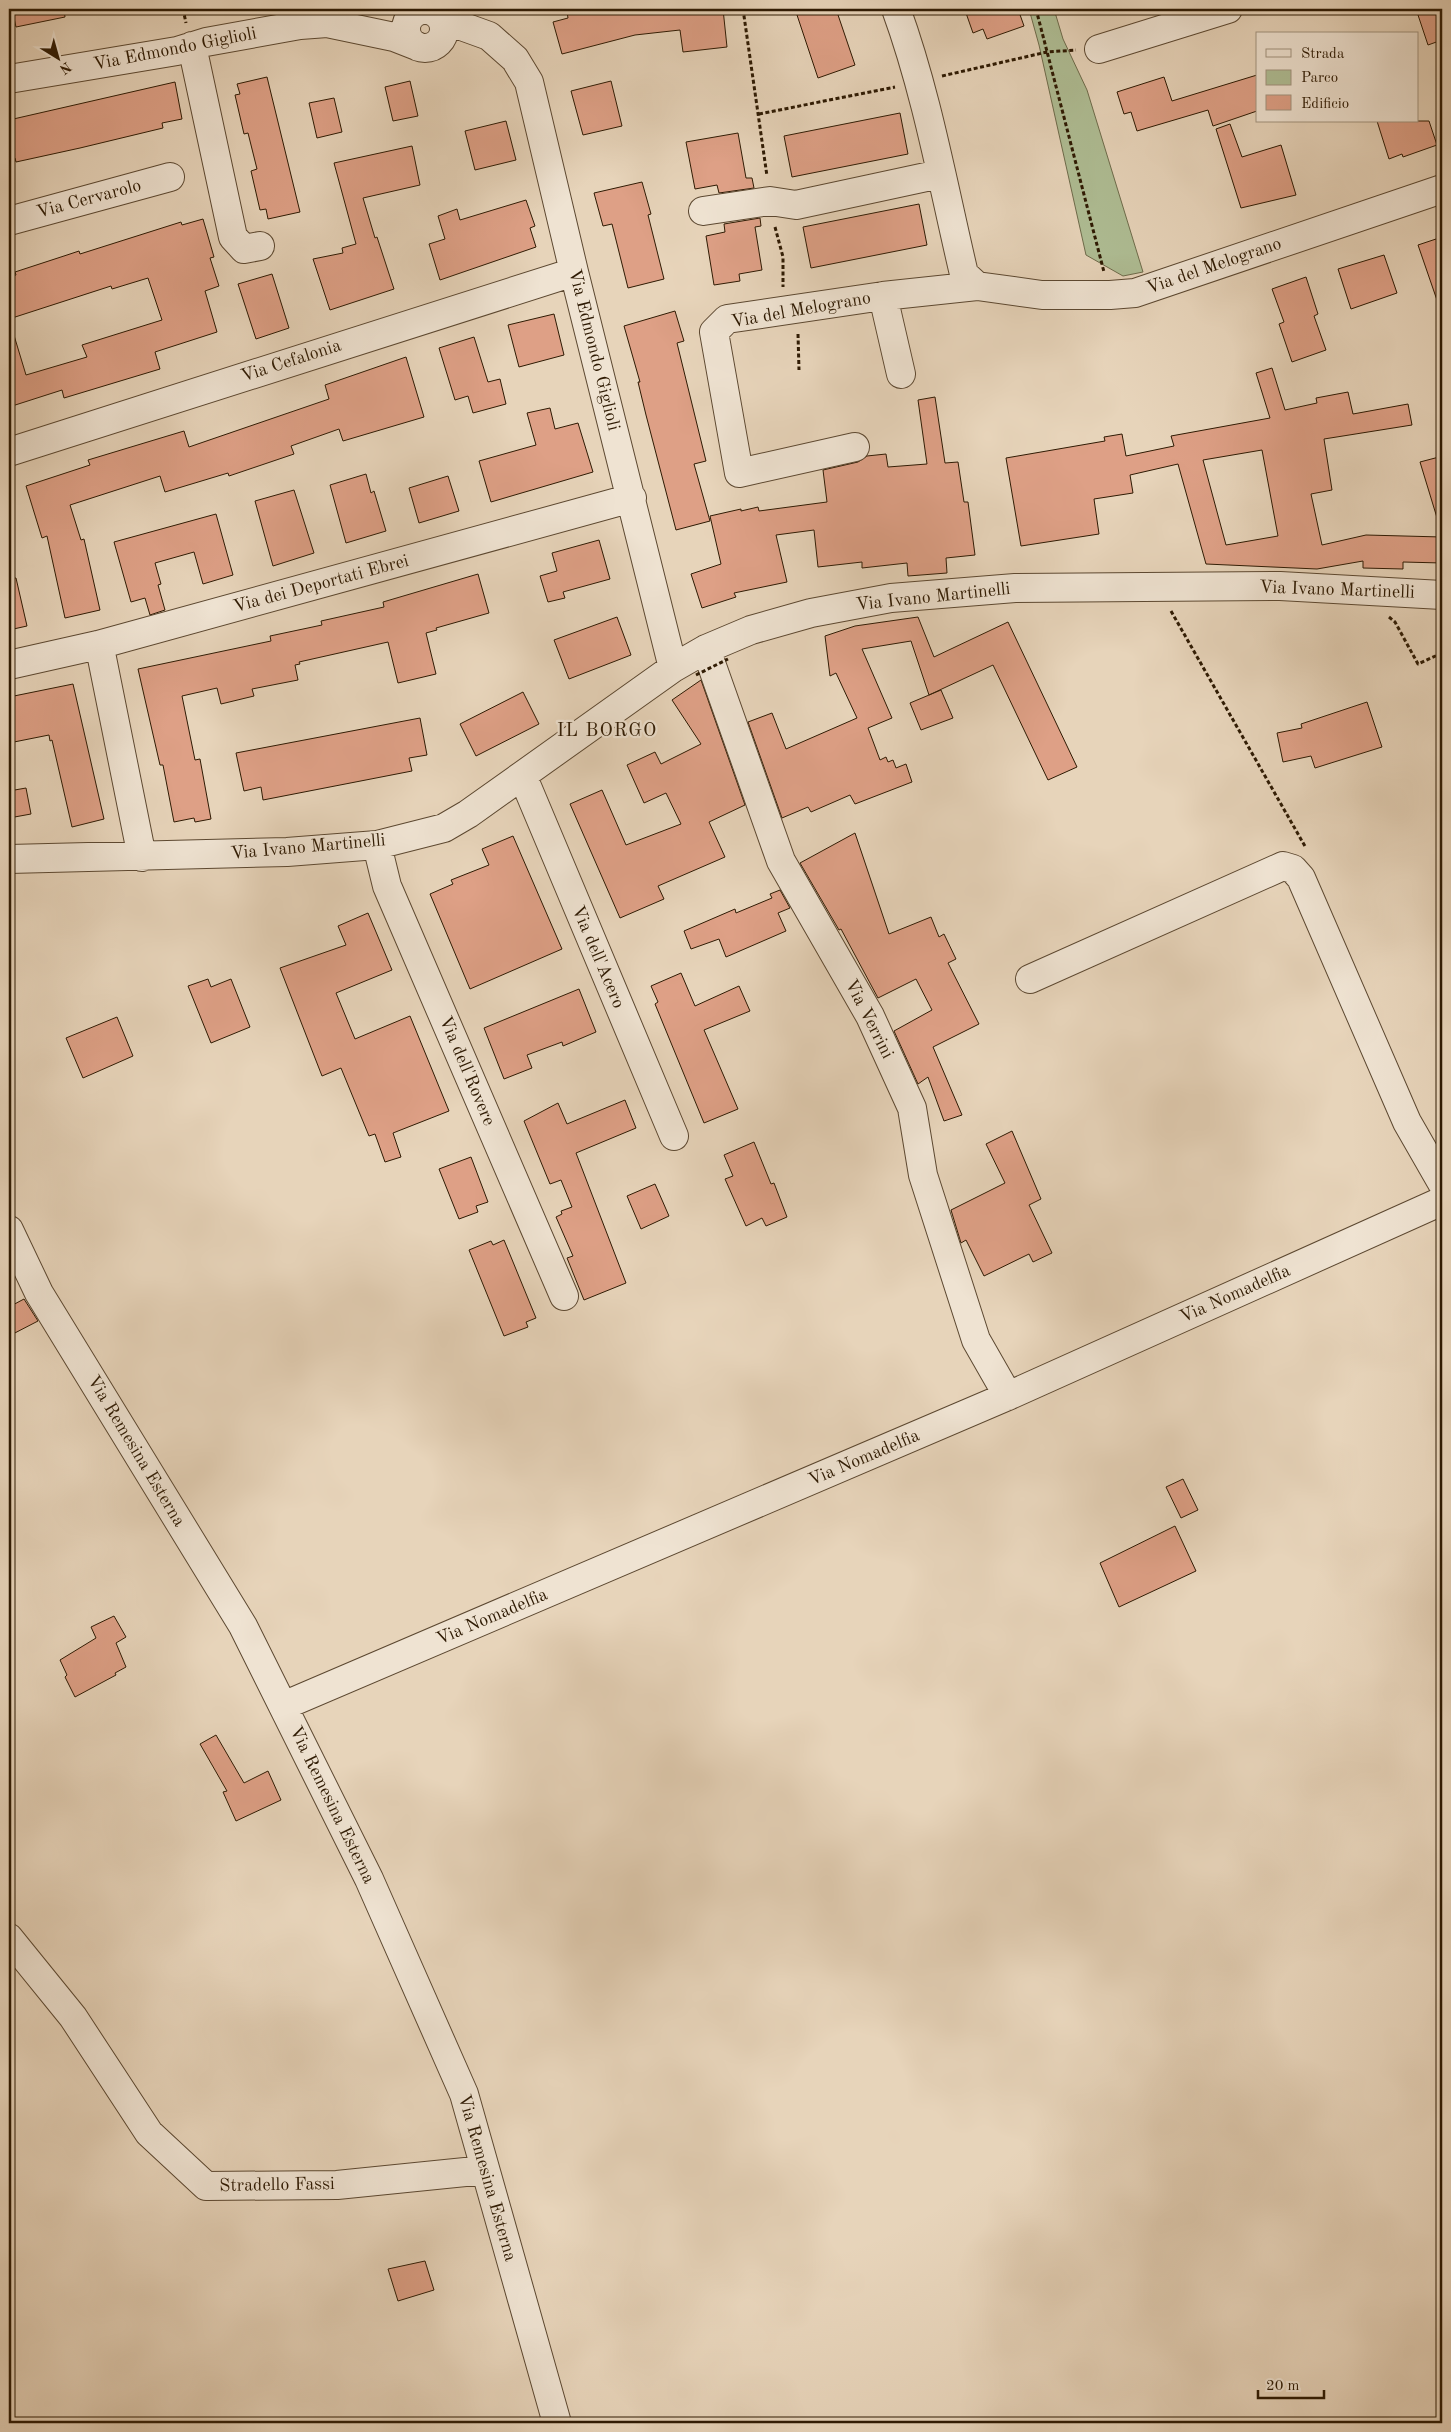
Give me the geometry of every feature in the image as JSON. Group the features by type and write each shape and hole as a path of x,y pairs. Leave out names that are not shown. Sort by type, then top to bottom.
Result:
{"street":[{"path":"896,9 907,39 931,128 964,274 977,286"},
{"path":"1099,49 1228,9"},
{"name":"Via Edmondo Giglioli","path":"9,79 177,51 192,46 300,25 327,24 370,33 423,23 454,25 489,36 515,59 530,82 574,272 632,498 684,671"},
{"path":"192,46 233,237 244,249 260,246"},
{"path":"704,212 770,201 796,205 940,174"},
{"name":"Via Cervarolo","path":"9,221 170,177"},
{"name":"Via del Melograno","path":"855,447 739,473 714,332 727,319 883,296 977,286 1042,295 1135,293 1442,188"},
{"name":"Via Cefalonia","path":"9,452 574,272"},
{"name":"Via del Melograno","path":"883,296 901,374"},
{"name":"Via dei Deportati Ebrei","path":"9,665 98,645 632,498"},
{"name":"Via Ivano Martinelli","path":"9,859 287,852 376,844 444,828 684,671 717,654 751,630 811,612 891,598 1015,588 1280,586 1438,600"},
{"path":"98,645 142,857"},
{"name":"Via Verrini","path":"717,654 781,861 870,1016 912,1108 923,1175 976,1340 1008,1396"},
{"name":"Via dell'Acero","path":"523,777 674,1136"},
{"name":"Via dell'Rovere","path":"376,844 387,886 564,1296"},
{"path":"1030,979 1283,866 1294,869 1301,878 1407,1122 1442,1182"},
{"name":"Via Nomadelfia","path":"283,1706 1008,1396 1442,1201"},
{"name":"Via Remesina Esterna","path":"9,1230 39,1292 243,1626 369,1879 464,2094 556,2423"},
{"name":"Stradello Fassi","path":"9,1938 73,2017 149,2133 206,2186 337,2185 485,2170"}],"path":[{"path":"1036,9 1110,295"},
{"path":"1168,606 1177,606"},
{"path":"1388,616 1395,622 1418,664 1442,653"},
{"path":"684,671 717,654 737,654"}],"green space":[{"path":"1029,9 1054,9 1063,39 1087,90 1143,272 1123,276 1086,255 1039,45"}],"building":[{"path":"12,9 64,9 65,17 16,27"},
{"path":"578,9 627,9 628,12 656,9 723,9 727,47 683,52 680,30 635,35 562,54 553,22 568,18 567,12"},
{"path":"795,9 836,9 855,65 818,78"},
{"path":"979,9 1018,9 1024,26 987,39 983,29 973,33 966,13"},
{"path":"1416,9 1442,9 1442,40 1428,45"},
{"path":"1256,75 1256,111 1213,126 1208,110 1137,131 1131,112 1124,114 1117,92 1164,77 1172,101"},
{"path":"267,77 300,212 268,219 266,209 260,210 251,171 257,169 248,133 244,134 235,95 240,94 237,84"},
{"path":"410,81 418,116 393,121 385,87"},
{"path":"611,81 622,126 583,135 571,91"},
{"path":"175,82 182,119 162,123 163,128 16,162 15,158 9,160 9,120"},
{"path":"334,98 342,132 317,138 309,103"},
{"path":"900,113 908,154 792,177 784,136"},
{"path":"506,121 516,160 475,170 465,131"},
{"path":"1429,121 1437,145 1403,157 1402,154 1389,159 1377,122"},
{"path":"1230,124 1242,157 1281,145 1296,195 1241,208 1216,129"},
{"path":"738,133 746,178 752,178 754,188 719,193 717,185 695,189 686,142"},
{"path":"412,146 420,185 363,198 375,238 377,237 394,289 330,310 313,259 343,253 342,248 356,244 334,163"},
{"path":"642,182 651,214 648,215 664,279 628,288 612,224 603,226 594,193"},
{"path":"526,200 535,226 530,228 536,247 440,280 429,244 445,239 438,216 457,209 460,220"},
{"path":"919,204 927,245 811,268 803,227"},
{"path":"760,218 761,226 755,227 762,270 739,274 740,281 714,285 706,236 725,232 724,224"},
{"path":"203,219 214,257 210,258 219,286 205,291 217,332 155,352 160,369 64,398 62,390 9,407 9,333 13,332 26,375 87,357 82,345 162,320 148,278 112,289 111,286 9,319 9,277 16,275 15,272 79,251 80,254 181,222 182,225"},
{"path":"1442,237 1442,306 1439,306 1418,245"},
{"path":"1384,255 1397,293 1351,309 1338,269"},
{"path":"272,274 289,328 256,339 238,284"},
{"path":"1306,277 1318,314 1314,316 1326,350 1292,362 1279,324 1284,322 1272,289"},
{"path":"675,311 684,341 677,343 706,461 694,464 710,521 676,530 638,382 640,382 624,326"},
{"path":"554,314 564,355 519,367 508,325"},
{"path":"474,337 488,382 500,379 506,404 473,413 468,396 455,400 439,348"},
{"path":"406,357 424,417 343,441 339,429 291,446 294,454 229,476 228,473 165,492 160,476 70,505 81,540 84,539 100,610 65,618 47,536 42,538 26,486 90,465 88,460 184,431 189,447 329,399 325,385"},
{"path":"1272,368 1285,410 1317,403 1316,398 1348,392 1353,414 1408,404 1412,425 1324,439 1332,490 1311,494 1322,545 1366,535 1442,537 1442,563 1403,562 1403,569 1363,568 1363,561 1317,569 1206,564 1178,464 1130,475 1133,493 1094,499 1099,534 1021,546 1006,458 1105,441 1104,437 1122,434 1126,456 1174,446 1171,436 1270,418 1256,373","holes":["1262,450 1278,536 1226,545 1203,460"]},
{"path":"935,397 945,463 958,462 964,502 968,502 975,555 946,558 947,573 908,576 907,563 862,568 862,562 818,567 814,530 776,535 787,582 734,593 736,597 702,608 691,574 721,564 710,516 741,509 741,511 758,507 759,511 827,502 823,470 858,462 867,456 886,454 888,467 927,464 918,400"},
{"path":"550,408 555,429 578,423 593,472 491,502 479,461 536,445 527,413"},
{"path":"1439,457 1442,467 1442,520 1438,521 1420,462"},
{"path":"366,474 371,493 374,491 386,531 346,543 330,485"},
{"path":"448,476 459,511 419,523 409,488"},
{"path":"294,490 314,553 273,566 255,501"},
{"path":"216,514 233,575 203,584 194,552 155,563 161,584 158,585 165,610 150,615 145,598 131,602 114,542"},
{"path":"599,540 610,579 563,592 565,598 548,602 540,576 557,571 552,553"},
{"path":"478,574 489,613 436,628 437,630 426,633 436,674 398,683 388,642 299,662 300,664 295,665 298,680 252,689 254,696 221,704 217,688 182,696 195,760 200,759 211,819 195,822 194,818 174,822 163,765 160,765 138,669 271,641 270,636 322,625 321,621 384,607 383,602"},
{"path":"9,578 16,578 27,626 9,630"},
{"path":"617,617 631,655 569,679 554,640"},
{"path":"918,617 934,657 1008,622 1077,767 1048,780 993,665 929,695 911,641 862,649 892,718 868,728 880,760 886,757 888,762 893,760 896,768 906,764 912,782 855,804 850,795 811,812 808,807 782,818 748,722 772,713 786,749 857,718 836,673 830,676 825,636 855,626"},
{"path":"701,680 745,805 709,822 725,857 658,886 664,899 620,918 570,804 602,790 626,845 681,824 666,793 644,803 627,765 655,752 661,764 701,744 672,700"},
{"path":"73,684 104,819 72,827 52,740 50,741 49,735 9,743 9,697"},
{"path":"941,690 953,718 921,730 910,703"},
{"path":"523,692 539,724 476,756 460,724"},
{"path":"1367,702 1382,747 1315,768 1311,756 1283,762 1277,733 1302,728 1301,724"},
{"path":"420,718 427,755 409,758 412,771 263,800 261,787 244,791 236,753"},
{"path":"26,788 31,814 9,818 9,791"},
{"path":"855,833 889,934 931,917 939,937 944,934 956,959 948,963 979,1024 933,1047 962,1115 944,1121 928,1077 918,1084 894,1031 932,1010 916,979 878,998 841,929 839,930 800,863"},
{"path":"513,836 562,949 470,989 430,894 453,884 451,880 489,865 482,849"},
{"path":"780,890 790,908 778,913 786,931 726,957 719,939 691,949 684,931 735,909 736,913 772,898 770,894"},
{"path":"368,913 392,970 336,993 355,1039 410,1016 449,1111 393,1133 401,1157 385,1162 375,1134 369,1136 341,1068 322,1076 280,968 346,945 338,926"},
{"path":"681,973 695,1006 739,986 750,1011 704,1030 738,1109 704,1123 655,1004 658,1002 651,986"},
{"path":"208,979 211,987 231,979 250,1027 211,1043 188,986"},
{"path":"579,989 596,1032 563,1046 562,1042 527,1055 532,1068 504,1079 484,1028"},
{"path":"117,1017 133,1056 83,1078 66,1038"},
{"path":"625,1100 636,1128 576,1153 626,1283 584,1300 567,1258 573,1256 556,1217 562,1214 561,1211 572,1207 561,1180 550,1184 524,1121 558,1103 567,1124"},
{"path":"1012,1131 1041,1199 1029,1205 1052,1253 1033,1262 1029,1254 984,1276 966,1240 961,1243 951,1210 1005,1183 986,1144"},
{"path":"754,1142 771,1184 774,1183 787,1217 766,1226 762,1218 746,1226 725,1179 733,1176 724,1155"},
{"path":"471,1157 488,1202 476,1206 478,1212 459,1219 439,1169"},
{"path":"655,1184 669,1216 641,1229 627,1196"},
{"path":"504,1240 536,1318 526,1322 528,1327 504,1336 469,1250 491,1241 493,1245"},
{"path":"24,1299 38,1321 9,1336 9,1307"},
{"path":"1183,1479 1198,1510 1181,1518 1166,1487"},
{"path":"1175,1526 1196,1571 1119,1607 1100,1563"},
{"path":"114,1616 126,1637 116,1643 126,1667 115,1673 116,1675 75,1697 65,1677 67,1675 60,1660 96,1638 91,1627"},
{"path":"216,1735 244,1783 268,1771 281,1800 236,1821 223,1792 227,1791 200,1744"},
{"path":"425,2261 434,2290 398,2301 388,2269"}],"district":[{"name":"IL BORGO","path":"607,731"}]}
